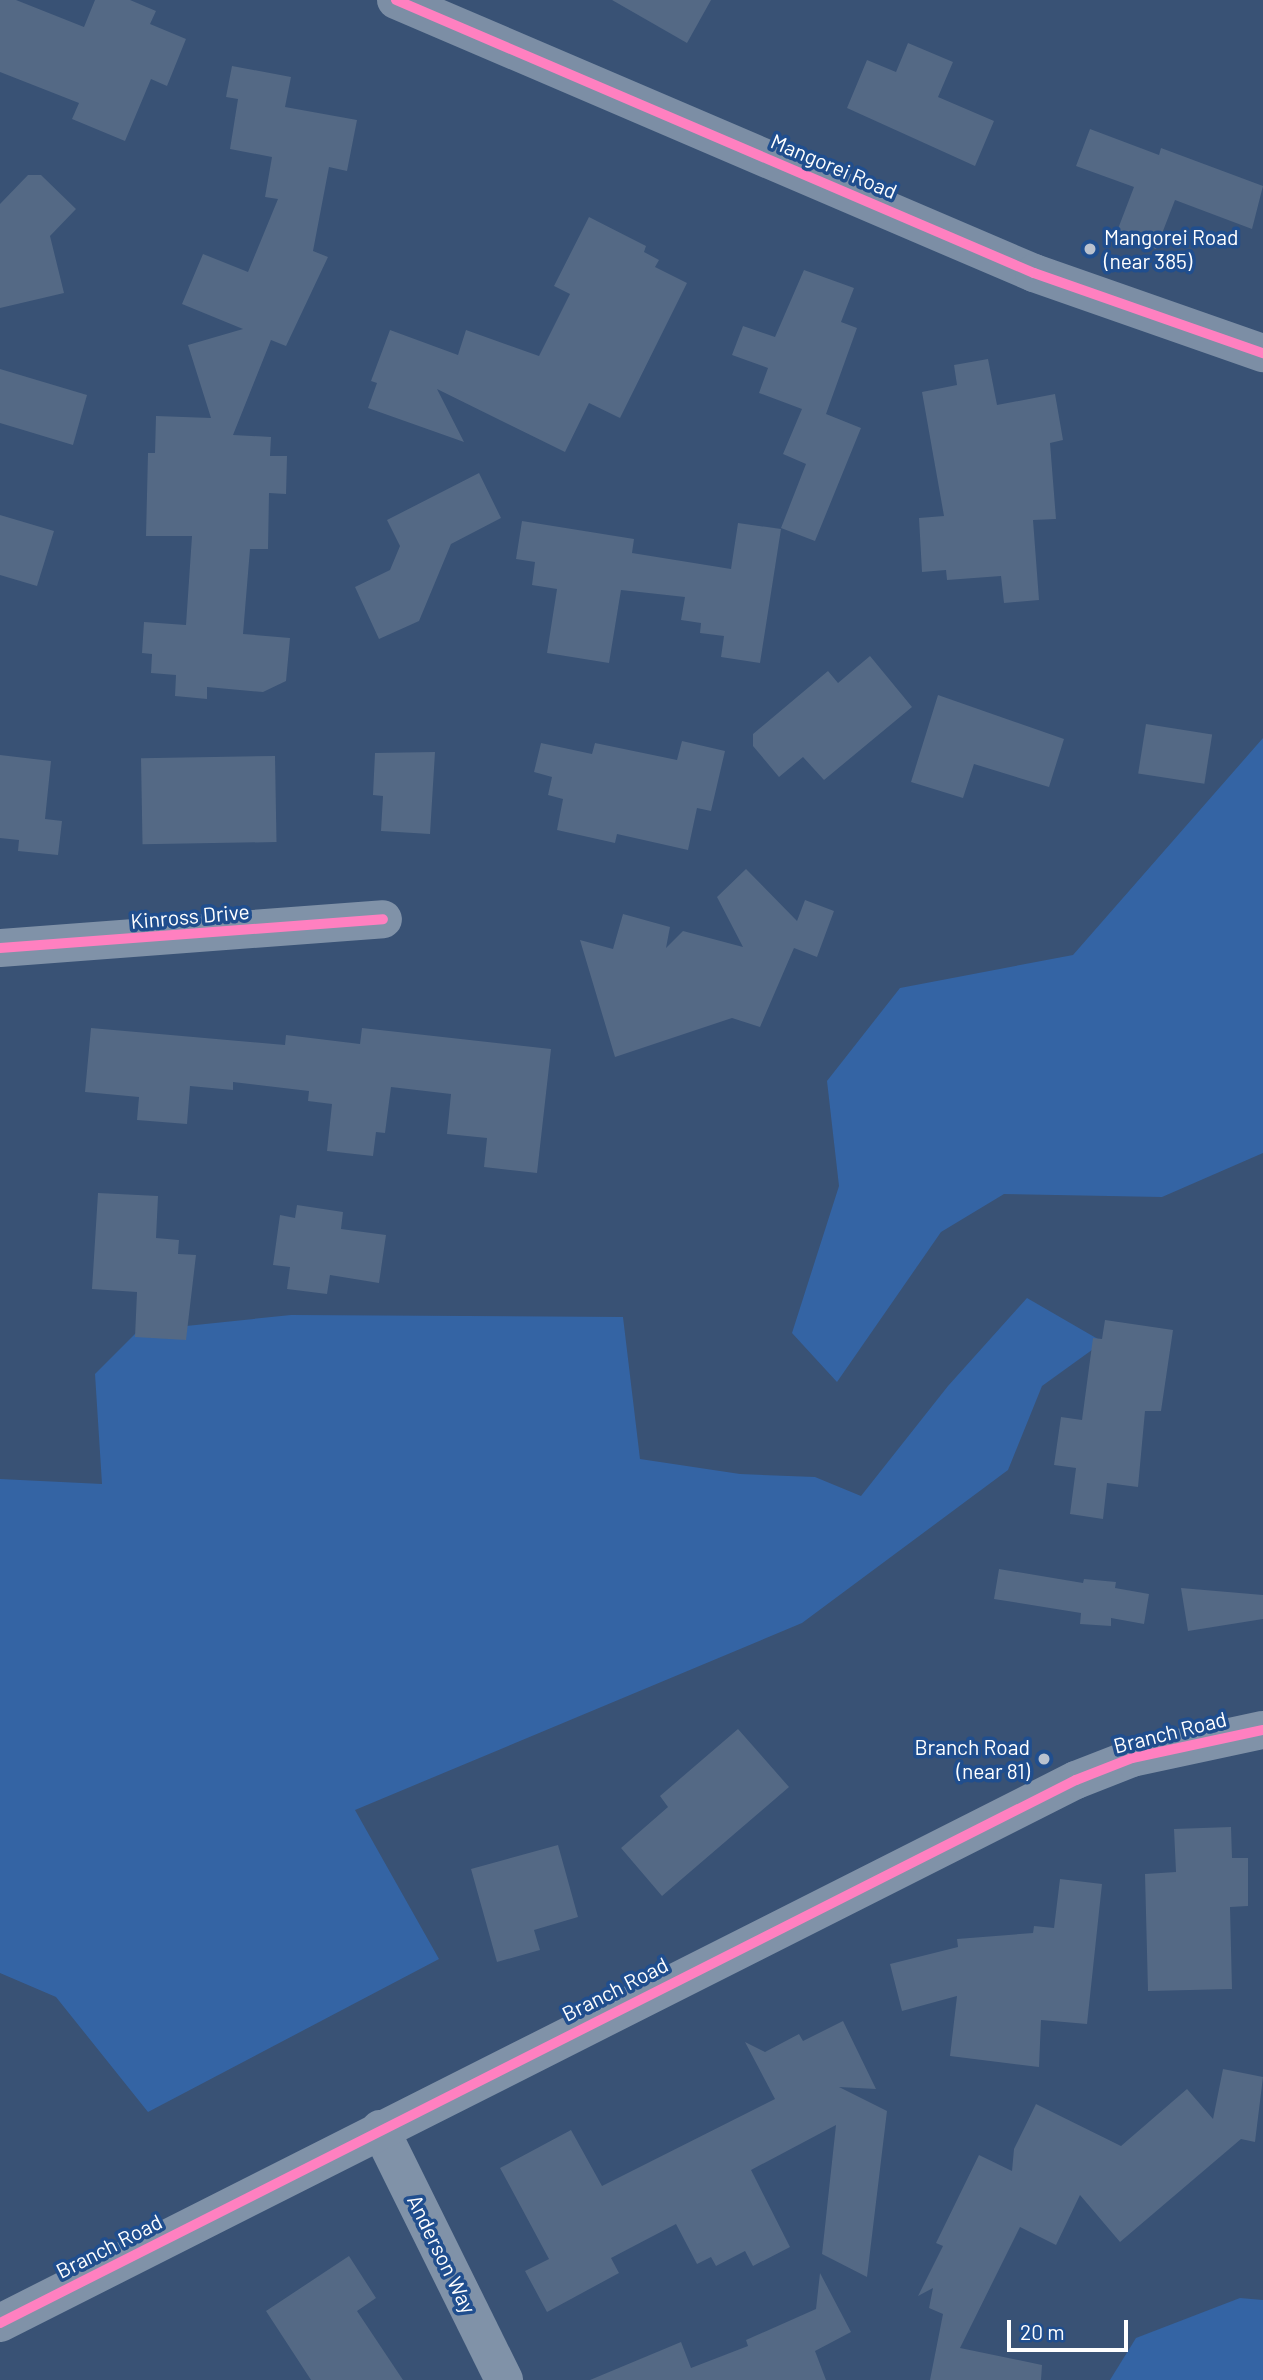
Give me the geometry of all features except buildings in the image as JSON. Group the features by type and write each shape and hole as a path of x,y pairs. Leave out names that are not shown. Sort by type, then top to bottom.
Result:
{"street":[{"name":"Mangorei Road","path":"396,0 1034,273 1263,353"},
{"name":"Kinross Drive","path":"0,948 383,919"},
{"name":"Branch Road","path":"0,2323 1076,1780 1132,1758 1263,1730"},
{"name":"Anderson Way","path":"380,2129 504,2380"}],"shaded area":[{"path":"1263,738 1263,1153 1162,1197 1004,1194 941,1232 837,1382 792,1333 839,1186 827,1081 900,988 1073,955"},
{"path":"1027,1298 1103,1342 1042,1386 1008,1470 802,1623 355,1810 439,1959 148,2112 56,1997 0,1973 0,1479 102,1484 95,1374 138,1331 291,1315 623,1317 640,1459 740,1474 815,1477 861,1496 948,1386"},
{"path":"1240,2298 1263,2300 1263,2380 1110,2380 1136,2338"}],"cycle path":[{"path":"396,0 1034,273 1263,353"},
{"path":"0,948 383,919"},
{"path":"0,2323 1076,1780 1132,1758 1263,1730"}],"place":[{"name":"Mangorei Road (near 385)","path":"1090,249"},
{"name":"Branch Road (near 81)","path":"1044,1759"}]}
